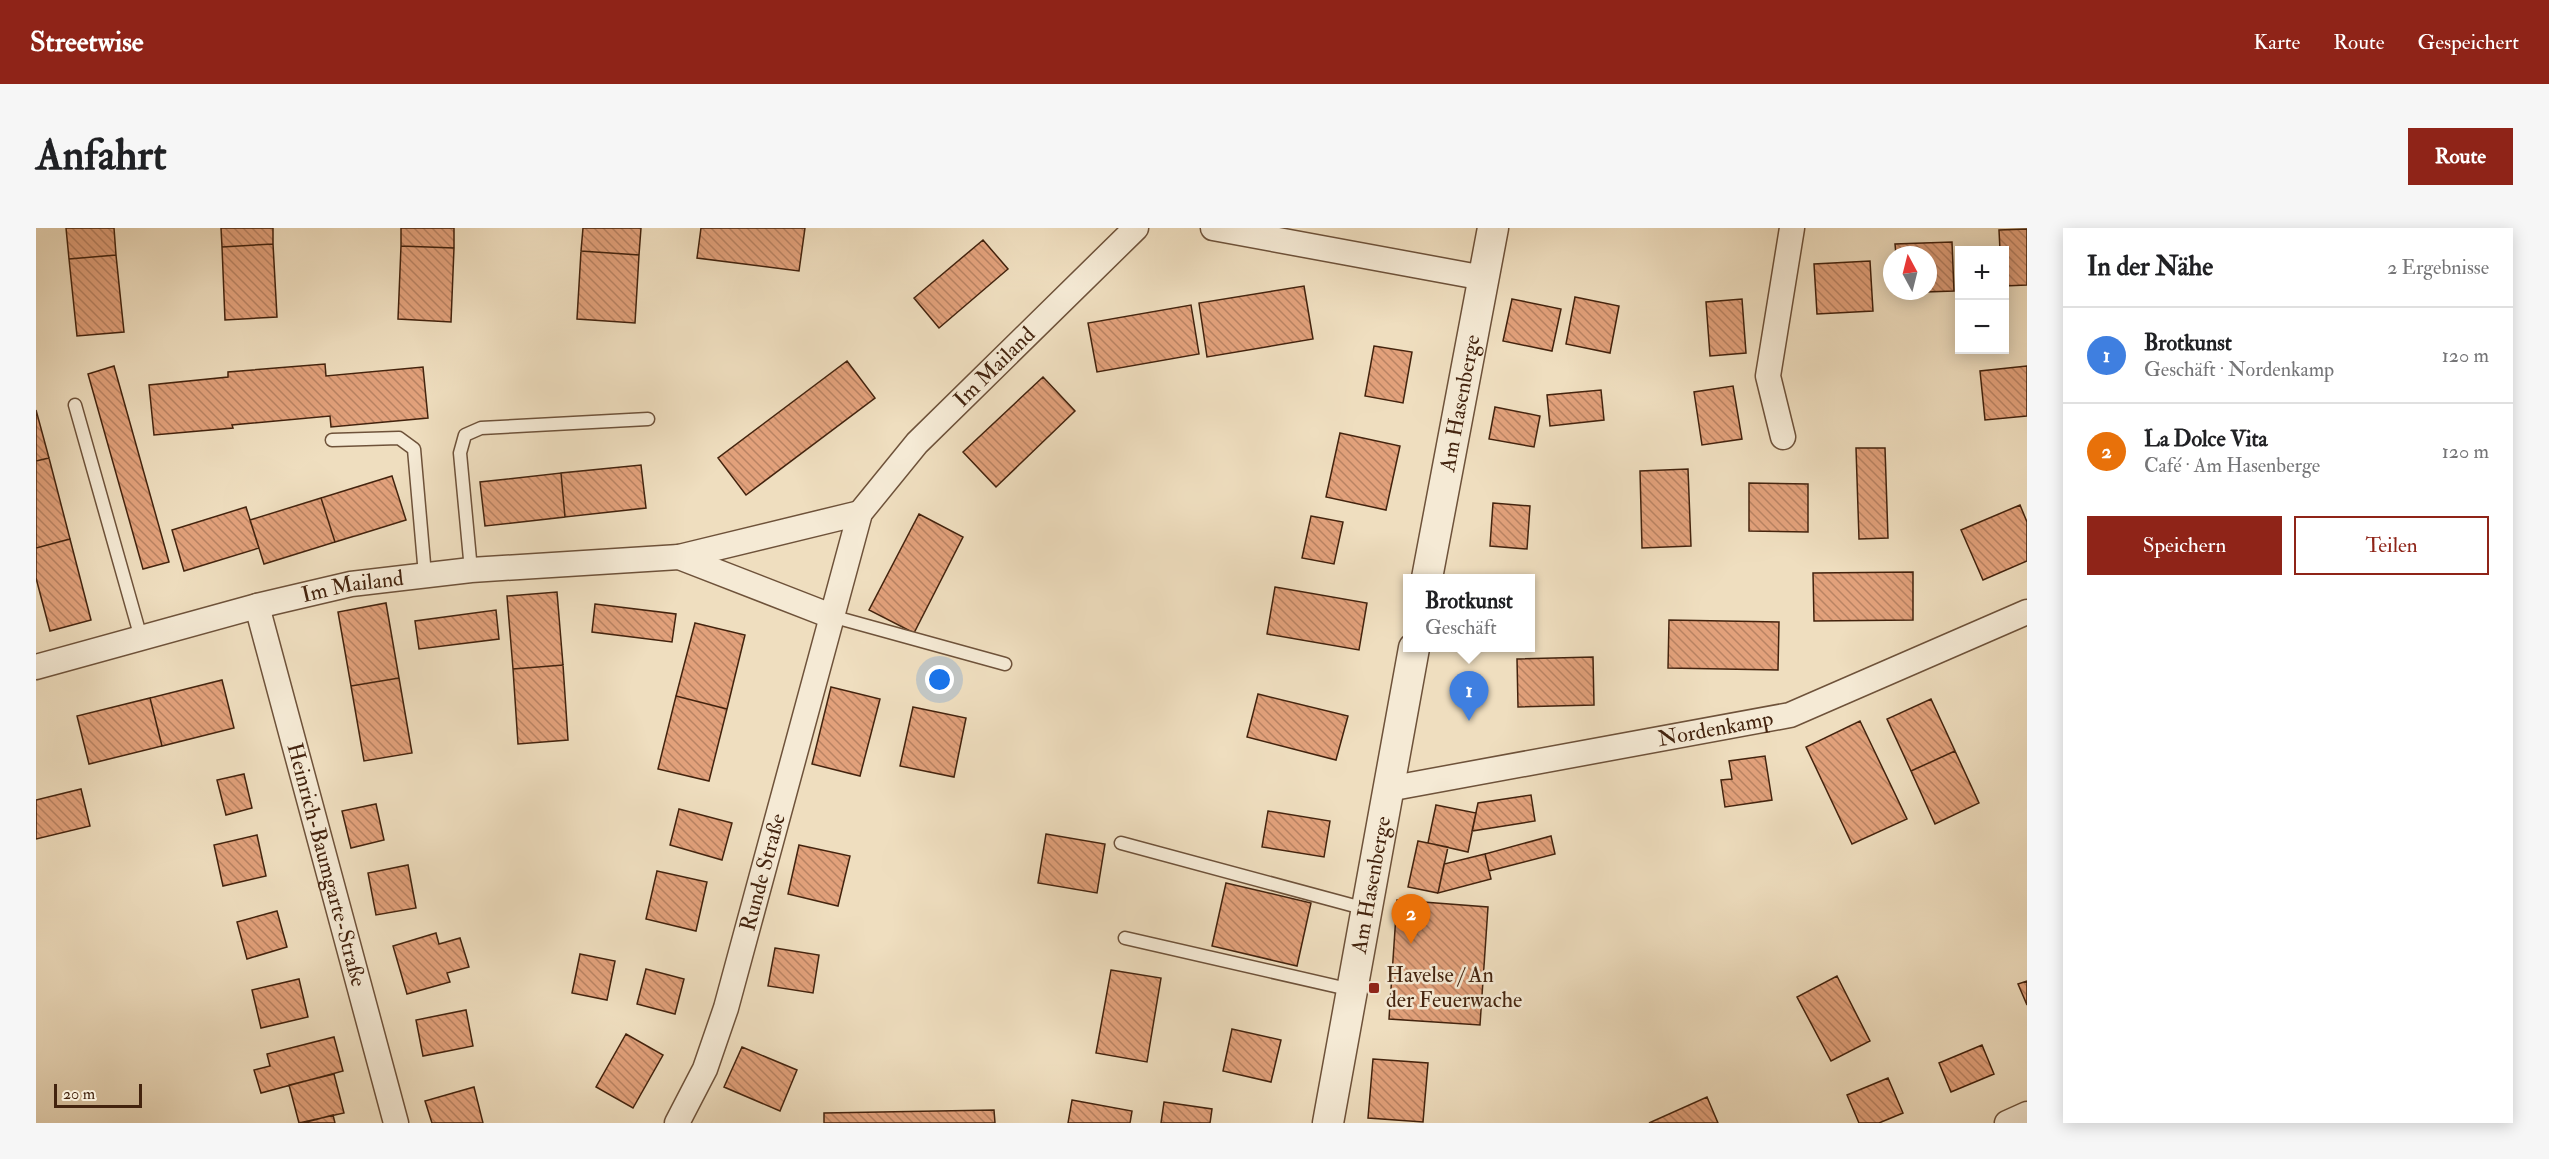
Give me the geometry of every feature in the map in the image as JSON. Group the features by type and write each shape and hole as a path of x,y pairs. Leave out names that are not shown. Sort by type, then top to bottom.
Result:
{"street":[{"name":"Im Mailand","path":"679,558 831,616 860,513 916,443 1136,228"},
{"path":"1213,228 1484,278"},
{"name":"Am Hasenberge","path":"1428,574 1493,228"},
{"path":"1783,437 1768,376 1792,228"},
{"name":"Im Mailand","path":"36,667 256,606 351,584 471,570 679,558 860,513"},
{"name":"Heinrich-Baumgarte-Straße","path":"256,606 396,1123"},
{"name":"Nordenkamp","path":"1388,789 1790,716 2027,612"},
{"name":"Runde Straße","path":"677,1123 705,1069 726,1008 831,616"},
{"name":"Am Hasenberge","path":"1328,1123 1413,652"},
{"path":"2007,1123 2027,1114"}],"lane":[{"path":"75,405 141,638"},
{"path":"471,570 460,453 465,435 481,428 648,419"},
{"path":"332,440 399,438 414,449 425,575"},
{"path":"831,616 1005,664"},
{"path":"1120,843 1366,909"},
{"path":"1125,938 1352,990"}],"building":[{"path":"66,228 114,228 116,255 69,259"},
{"path":"221,228 273,228 273,244 222,247"},
{"path":"401,228 454,228 454,248 401,246"},
{"path":"583,228 641,228 639,255 581,251"},
{"path":"701,228 805,228 799,271 697,258"},
{"path":"2027,229 2027,285 2009,286 2009,246 2000,246 1999,230"},
{"path":"983,240 1008,269 939,328 914,298"},
{"path":"1952,242 1954,291 1937,292 1937,246 1895,246 1895,244"},
{"path":"273,244 277,317 225,320 222,247"},
{"path":"401,246 454,248 451,322 398,319"},
{"path":"581,251 639,255 635,323 577,319"},
{"path":"116,255 124,332 77,336 69,259"},
{"path":"1870,261 1873,311 1817,314 1814,264"},
{"path":"1304,286 1313,339 1207,357 1199,303"},
{"path":"1575,297 1619,306 1610,353 1566,344"},
{"path":"1512,299 1561,309 1552,351 1503,341"},
{"path":"1742,299 1746,353 1710,356 1706,302"},
{"path":"1191,305 1199,354 1097,372 1088,323"},
{"path":"1374,346 1412,352 1403,403 1365,396"},
{"path":"847,361 875,398 746,495 718,458"},
{"path":"325,364 326,376 423,367 428,418 331,427 330,416 154,435 149,385 228,377 228,372"},
{"path":"114,366 169,562 143,569 88,374"},
{"path":"2027,366 2027,416 1985,420 1980,371"},
{"path":"1043,377 1075,411 996,487 963,452"},
{"path":"1733,386 1742,439 1702,445 1694,392"},
{"path":"1601,390 1604,420 1550,426 1547,395"},
{"path":"1495,407 1540,416 1534,447 1489,439"},
{"path":"36,410 49,458 36,461"},
{"path":"1340,433 1400,446 1386,510 1326,497"},
{"path":"1856,448 1885,448 1888,538 1859,539"},
{"path":"49,458 70,539 36,548 36,461"},
{"path":"641,465 646,508 565,517 561,473"},
{"path":"1688,469 1691,546 1642,548 1640,471"},
{"path":"561,473 565,517 485,526 480,482"},
{"path":"392,476 406,520 335,542 321,498"},
{"path":"1749,483 1808,484 1808,532 1749,531"},
{"path":"321,498 335,542 264,564 250,520"},
{"path":"1493,503 1530,506 1527,549 1490,546"},
{"path":"2020,505 2027,522 2027,561 1983,580 1961,530"},
{"path":"246,507 259,548 184,571 172,530"},
{"path":"919,514 963,537 914,633 869,610"},
{"path":"1311,516 1343,522 1334,564 1302,558"},
{"path":"70,539 91,620 50,631 36,578 36,548"},
{"path":"1913,572 1913,620 1814,621 1813,573"},
{"path":"1275,587 1367,603 1359,650 1267,634"},
{"path":"557,592 563,665 513,669 507,596"},
{"path":"386,603 399,678 351,686 338,612"},
{"path":"595,604 676,614 672,642 592,632"},
{"path":"496,610 499,639 419,649 415,621"},
{"path":"1669,620 1779,622 1778,670 1668,668"},
{"path":"695,623 745,635 727,709 676,696"},
{"path":"1593,657 1594,705 1518,707 1517,659"},
{"path":"563,665 568,740 518,744 513,669"},
{"path":"399,678 412,753 364,761 351,686"},
{"path":"222,680 234,728 162,746 150,698"},
{"path":"831,687 880,699 860,776 812,764"},
{"path":"1258,694 1348,716 1336,760 1247,737"},
{"path":"676,696 727,709 709,781 658,769"},
{"path":"150,698 162,746 89,764 77,716"},
{"path":"1931,699 1955,751 1911,771 1887,719"},
{"path":"913,707 966,718 954,777 900,766"},
{"path":"1860,721 1907,819 1852,844 1806,747"},
{"path":"1955,751 1979,803 1935,824 1911,771"},
{"path":"1765,756 1772,800 1725,807 1721,780 1732,779 1729,761"},
{"path":"244,774 252,808 226,815 217,780"},
{"path":"81,789 90,826 36,839 36,800"},
{"path":"1531,795 1535,821 1472,831 1478,803"},
{"path":"376,804 384,840 351,848 342,811"},
{"path":"1436,805 1476,813 1468,852 1428,843"},
{"path":"679,809 732,823 722,860 670,845"},
{"path":"1268,811 1330,821 1324,857 1262,847"},
{"path":"1046,834 1105,844 1097,893 1038,883"},
{"path":"257,835 266,876 223,886 214,845"},
{"path":"1551,836 1555,854 1489,871 1485,854"},
{"path":"1418,841 1448,847 1438,893 1408,887"},
{"path":"799,845 850,856 838,906 788,894"},
{"path":"1485,854 1491,879 1438,893 1444,864"},
{"path":"408,865 416,908 376,915 368,873"},
{"path":"657,871 707,882 696,931 646,919"},
{"path":"1226,883 1311,903 1297,966 1212,946"},
{"path":"1397,900 1488,907 1480,1025 1389,1019"},
{"path":"277,911 287,947 247,959 237,922"},
{"path":"436,933 439,944 460,938 469,967 447,973 450,982 407,994 393,946"},
{"path":"775,948 819,955 813,993 768,986"},
{"path":"580,954 615,961 607,1000 572,993"},
{"path":"646,969 684,979 675,1014 637,1004"},
{"path":"1111,970 1161,978 1147,1062 1096,1053"},
{"path":"1837,976 1870,1041 1831,1061 1797,997"},
{"path":"299,979 308,1017 261,1028 252,990"},
{"path":"2027,981 2027,1005 2018,984"},
{"path":"466,1010 473,1046 423,1056 416,1020"},
{"path":"1232,1029 1281,1040 1271,1082 1223,1071"},
{"path":"626,1034 663,1055 633,1108 596,1087"},
{"path":"334,1037 343,1071 261,1093 254,1070 270,1066 267,1054"},
{"path":"1982,1045 1994,1074 1951,1092 1939,1063"},
{"path":"742,1047 797,1070 780,1111 724,1087"},
{"path":"1373,1059 1428,1063 1423,1122 1368,1118"},
{"path":"334,1074 344,1113 299,1123 289,1085"},
{"path":"1888,1078 1903,1113 1879,1123 1859,1123 1847,1095"},
{"path":"474,1087 483,1123 432,1123 425,1101"},
{"path":"1707,1097 1718,1123 1649,1123"},
{"path":"1072,1100 1132,1111 1130,1123 1068,1123"},
{"path":"1164,1102 1212,1109 1210,1123 1161,1123"},
{"path":"994,1110 995,1123 824,1123 824,1113"},
{"path":"333,1115 335,1123 303,1123"}],"place":[{"name":"Brotkunst","path":"1469,721"},
{"name":"La Dolce Vita","path":"1411,944"},
{"name":"Havelse / An der Feuerwache","path":"1374,988"}]}
